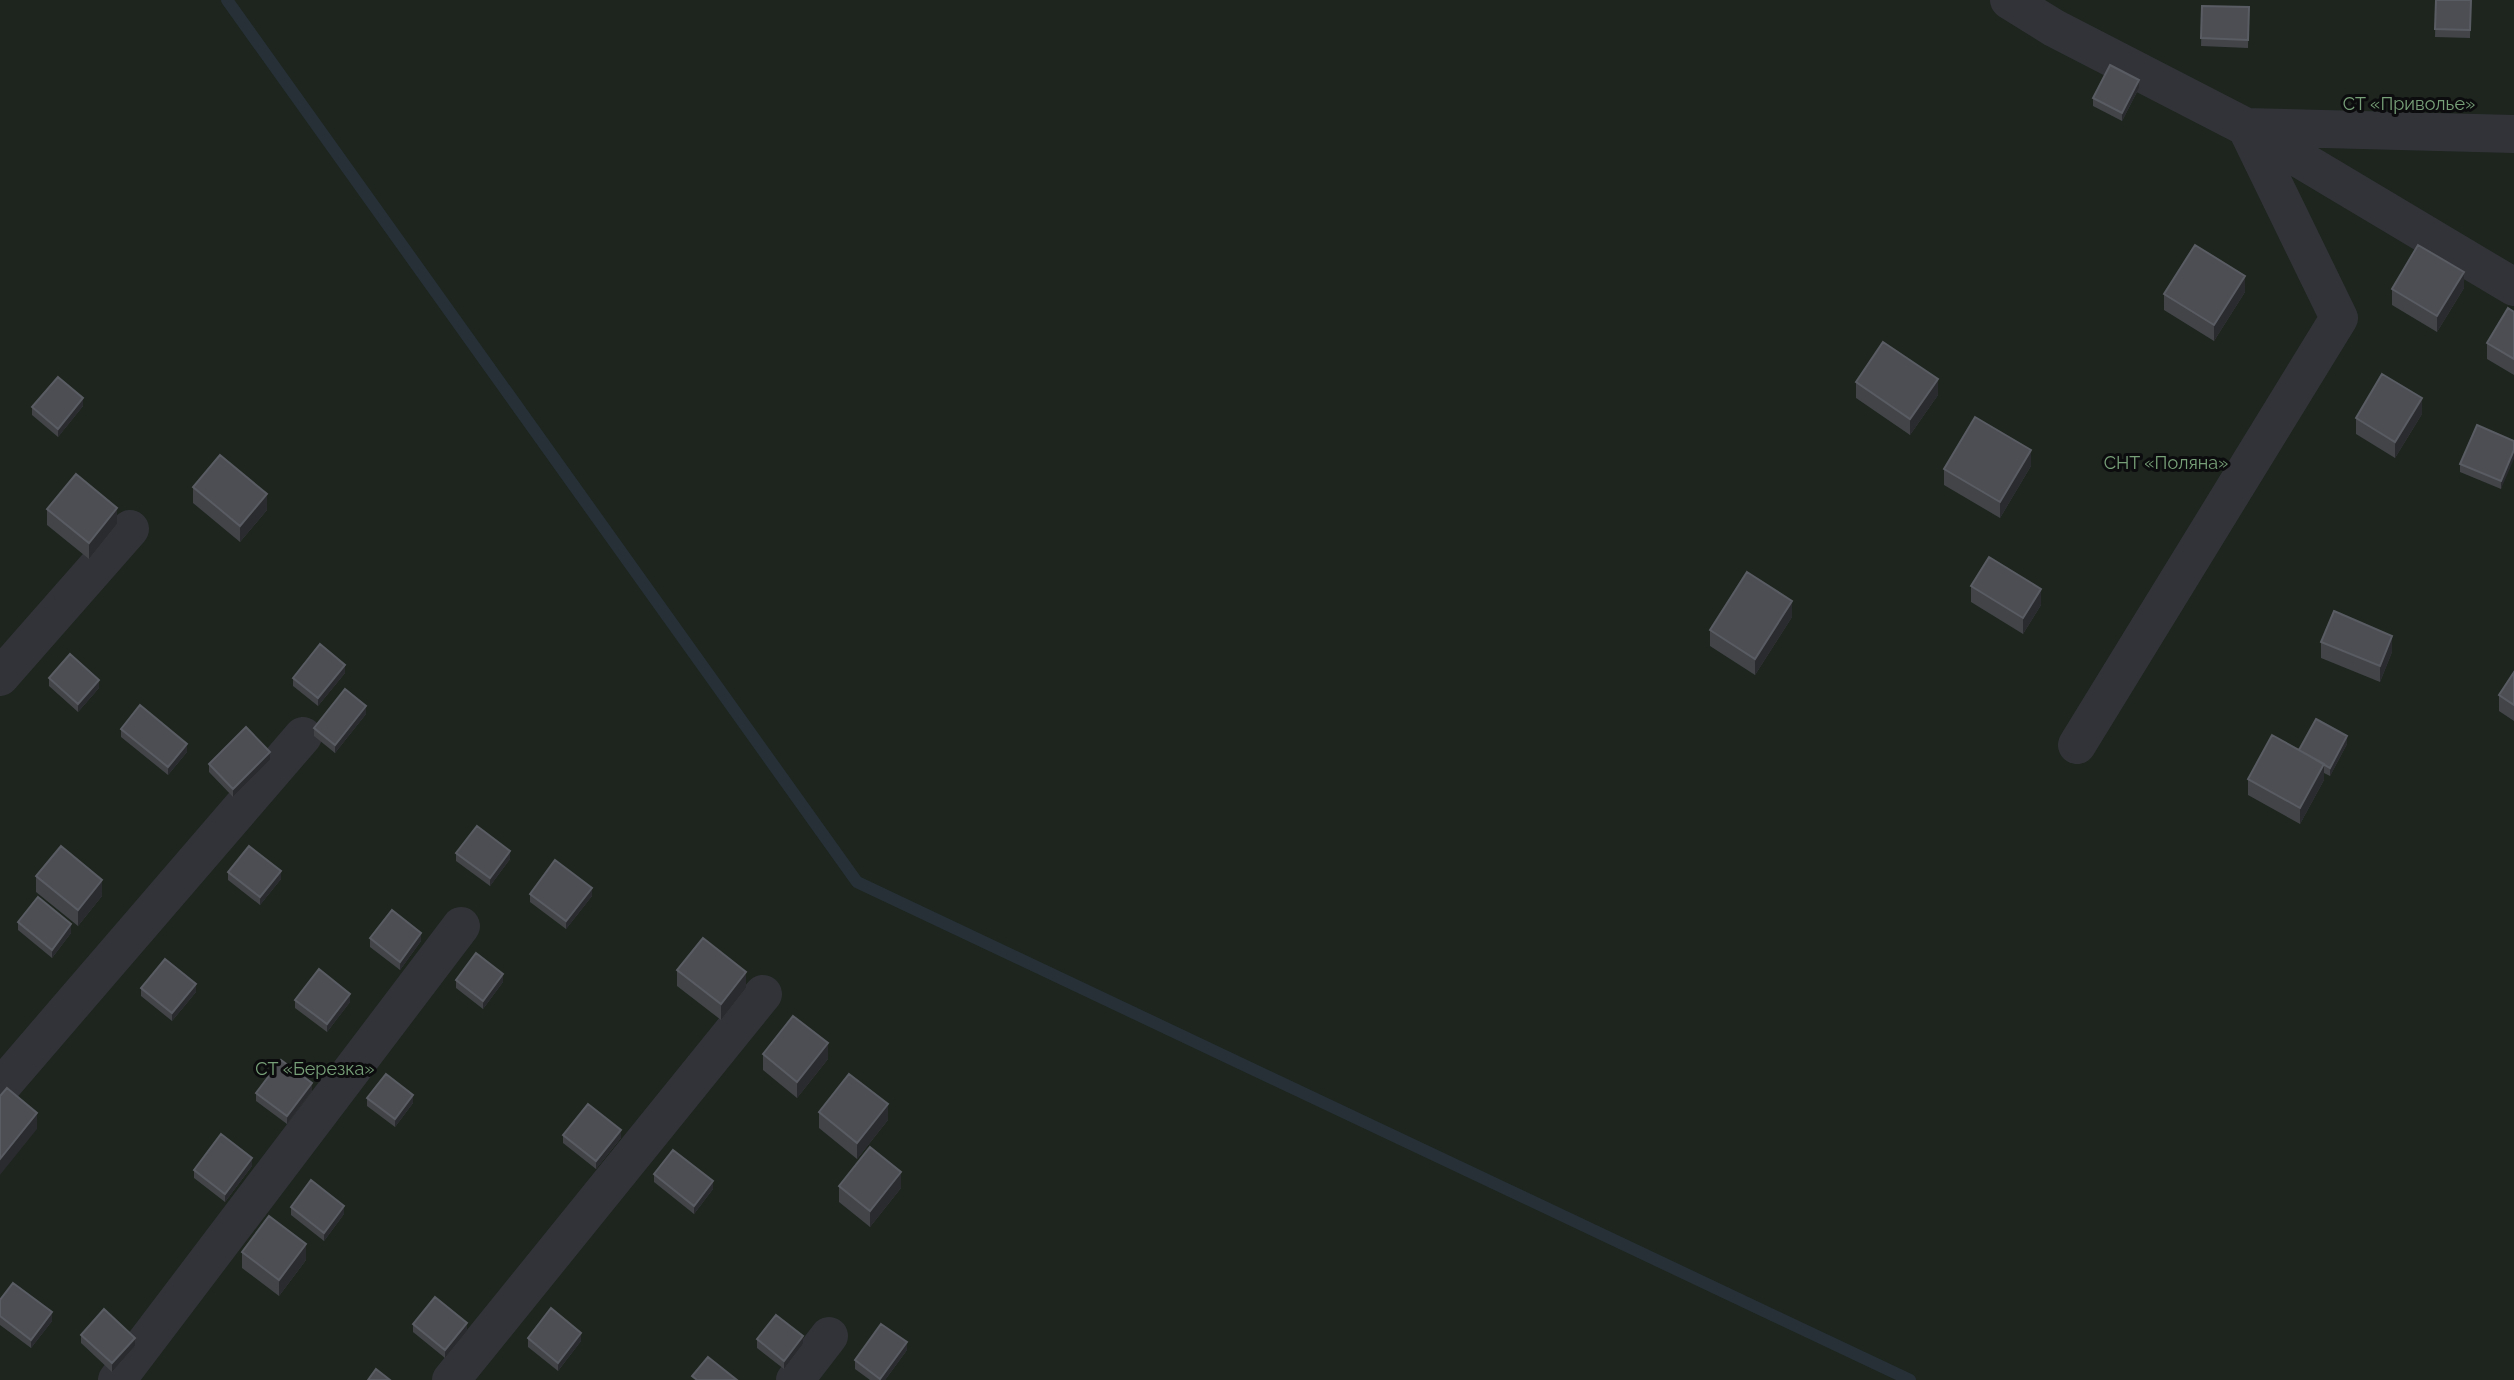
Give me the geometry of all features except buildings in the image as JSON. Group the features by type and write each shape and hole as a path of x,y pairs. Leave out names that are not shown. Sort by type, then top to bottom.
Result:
{"street":[{"path":"2010,0 2054,28 2246,127 2514,287"},
{"path":"2246,127 2514,134"},
{"path":"2077,745 2339,318 2246,127"},
{"path":"0,677 130,529"},
{"path":"0,1088 303,736"},
{"path":"117,1380 461,926"},
{"path":"450,1380 763,994"},
{"path":"795,1380 830,1336"}],"green space":[{"path":"0,0 2514,0 2514,1380 0,1380"}],"waterway":[{"path":"227,0 857,882 1910,1380"}],"park label":[{"name":"СТ «Приволье»","path":"2409,103"},
{"name":"СНТ «Поляна»","path":"2166,462"},
{"name":"СТ «Березка»","path":"315,1068"}]}
